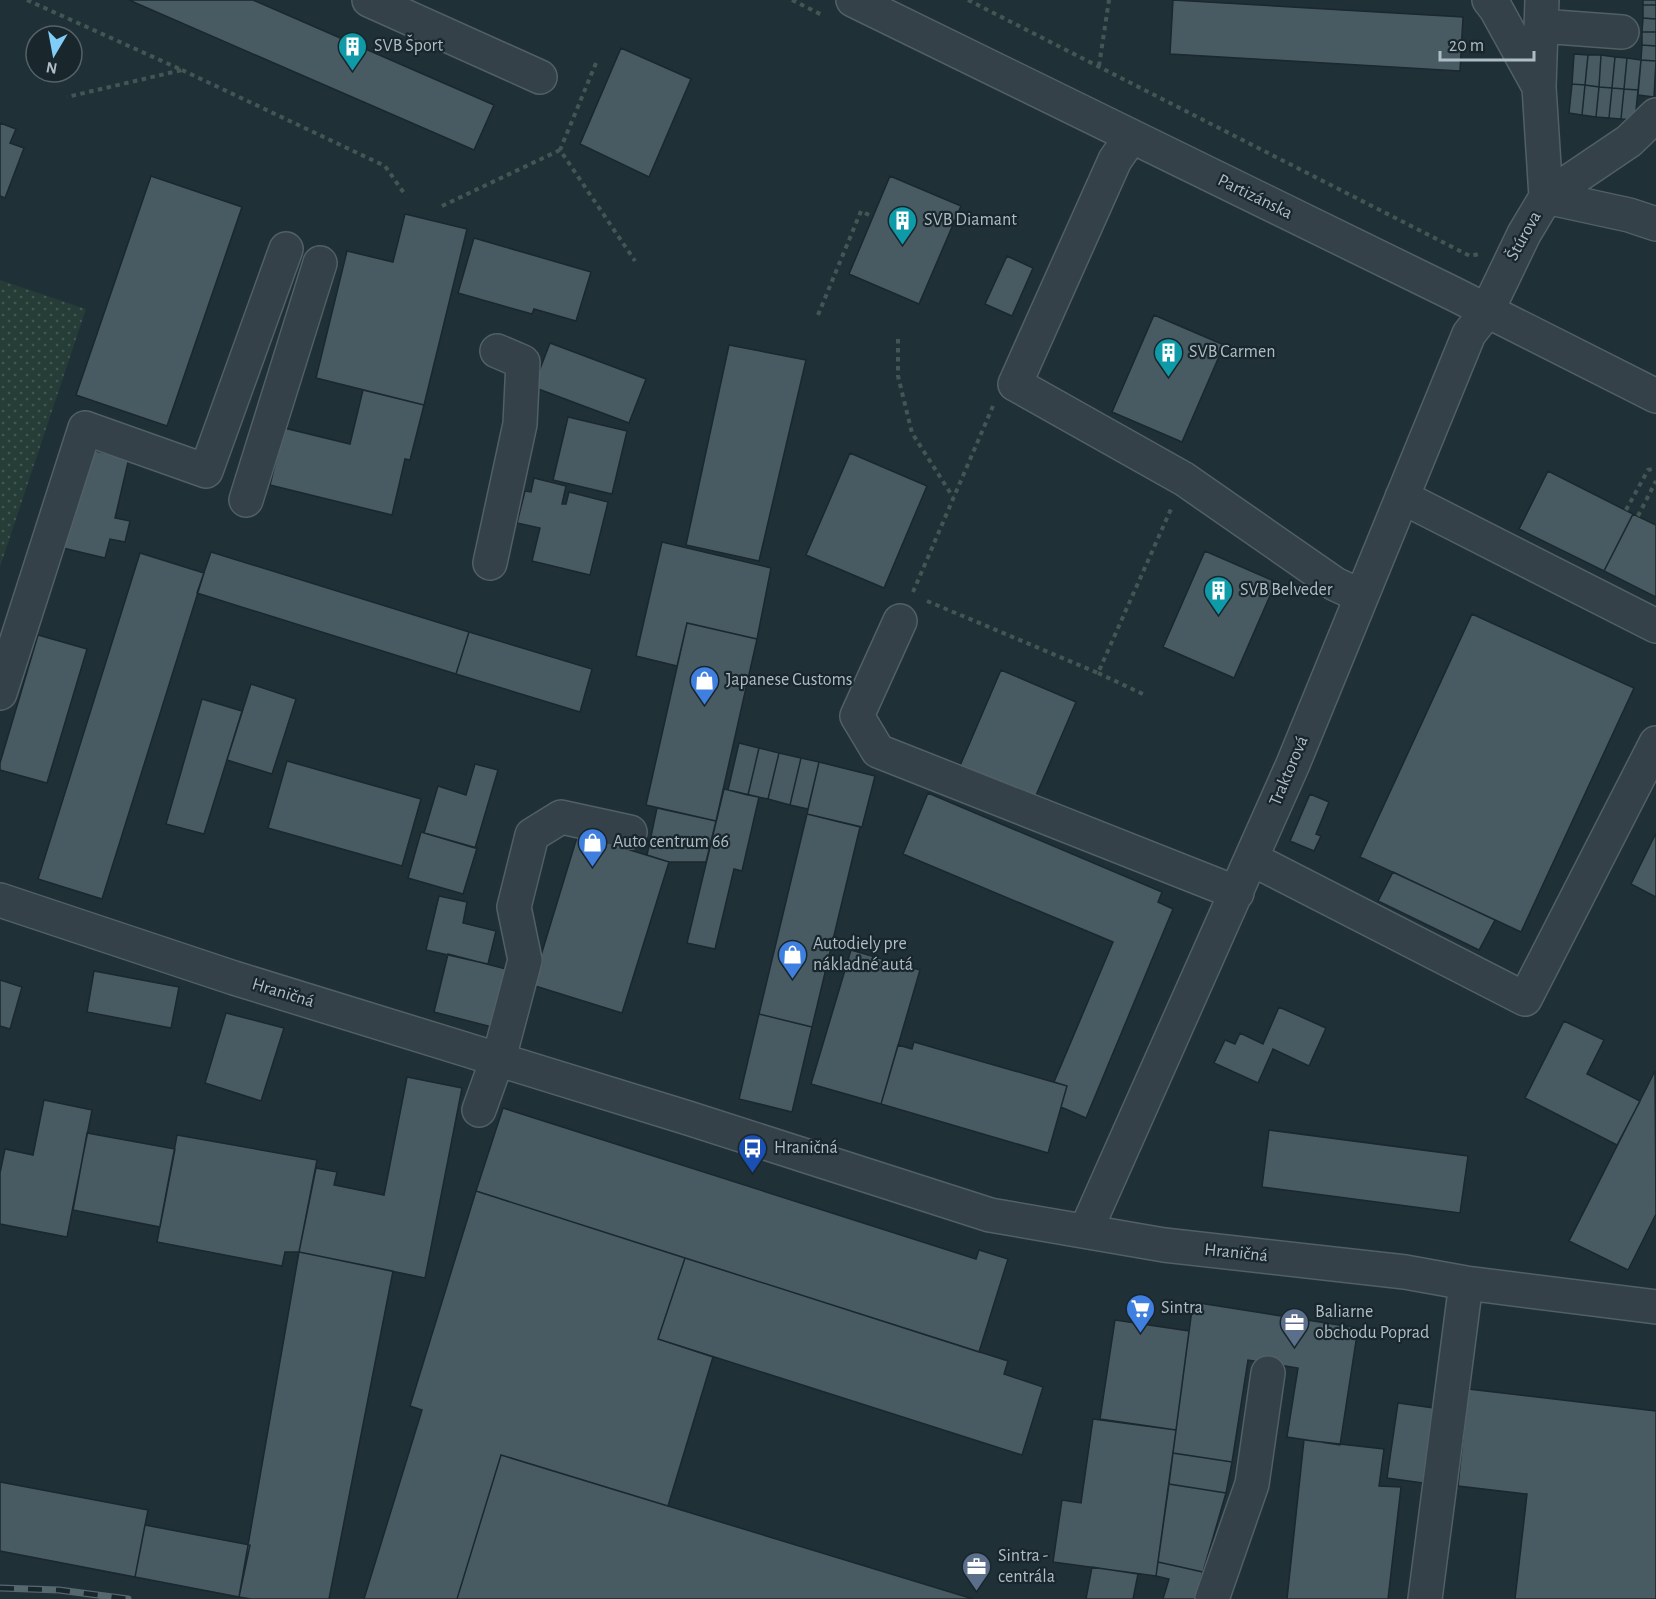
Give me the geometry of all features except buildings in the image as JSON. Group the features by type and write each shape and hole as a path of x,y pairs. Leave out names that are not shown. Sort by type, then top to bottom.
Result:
{"street":[{"path":"369,0 540,77"},
{"name":"Partizánska","path":"853,0 1656,396"},
{"name":"Štúrova","path":"1489,0 1539,87"},
{"path":"1542,13 1623,32"},
{"name":"Štúrova","path":"1487,311 1524,234 1546,197 1539,87 1542,13"},
{"path":"1546,197 1629,141 1656,116"},
{"path":"1131,137 1115,160 1015,384 1184,479 1335,584 1361,596"},
{"path":"1546,197 1629,215 1656,224"},
{"path":"0,693 85,428 206,471 286,249"},
{"path":"246,500 320,263"},
{"name":"Traktorová","path":"1086,1230 1252,859 1468,334 1487,311"},
{"path":"490,563 520,424 523,363 497,351"},
{"path":"1402,497 1656,626"},
{"path":"911,605 856,716 878,751 1237,893"},
{"path":"1252,859 1525,999 1656,743"},
{"path":"479,1110 497,1060 525,960 514,907 532,835 561,817 630,832"},
{"name":"Hraničná","path":"0,900 234,978 688,1118 990,1215 1164,1245 1405,1272 1466,1283 1656,1307"},
{"path":"1425,1599 1466,1283"},
{"path":"1212,1599 1252,1484 1269,1373"}],"path":[{"path":"27,0 385,166 406,196"},
{"path":"968,0 1470,256 1465,266"},
{"path":"1099,66 1109,0"},
{"path":"442,206 560,150 596,63"},
{"path":"67,97 182,70"},
{"path":"560,150 634,261"},
{"path":"818,315 861,212 873,217"},
{"path":"898,339 898,376 912,433 953,498"},
{"path":"995,401 953,498 911,605 1098,674 1147,696"},
{"path":"1626,510 1648,470 1656,468"},
{"path":"1098,674 1184,479"},
{"path":"1638,516 1656,481"}],"green space":[{"path":"0,280 86,309 0,567"}],"railway":[{"path":"0,1588 59,1590 128,1599"}],"place":[{"name":"SVB Šport","path":"353,72"},
{"name":"SVB Diamant","path":"903,246"},
{"name":"SVB Carmen","path":"1168,378"},
{"name":"SVB Belveder","path":"1219,616"},
{"name":"Japanese Customs","path":"705,706"},
{"name":"Auto centrum 66","path":"592,868"},
{"name":"Autodiely pre nákladné autá","path":"792,980"},
{"name":"Hraničná","path":"753,1174"},
{"name":"Sintra","path":"1140,1334"},
{"name":"Baliarne obchodu Poprad","path":"1294,1348"},
{"name":"Sintra - centrála","path":"977,1592"}]}
